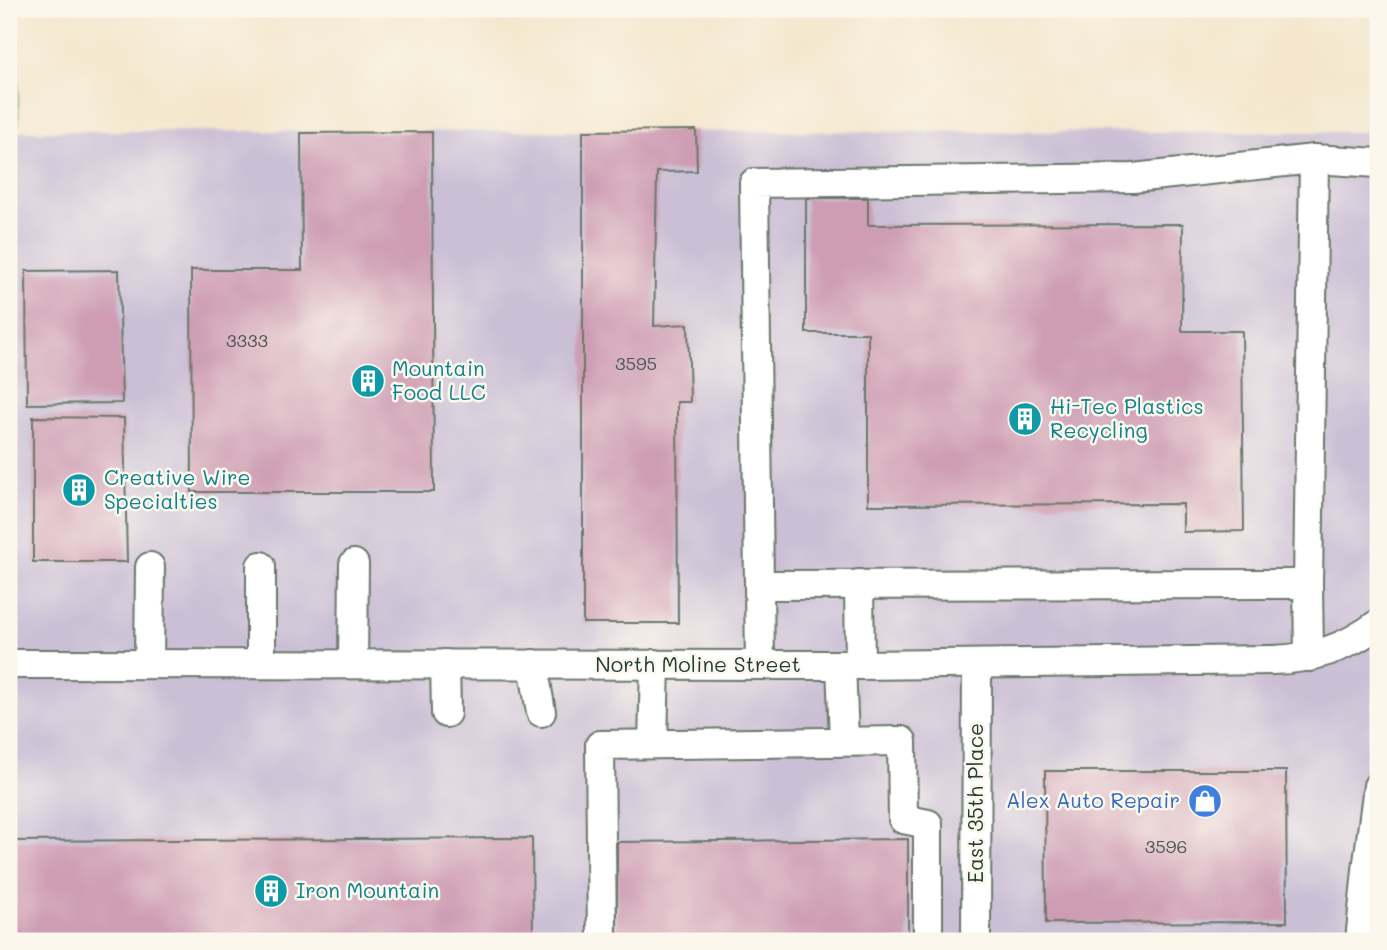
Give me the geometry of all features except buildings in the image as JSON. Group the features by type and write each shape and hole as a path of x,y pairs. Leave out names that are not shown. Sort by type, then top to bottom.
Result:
{"street":[{"path":"1309,657 1314,159"},
{"path":"760,665 754,183 1133,178 1314,159 1378,163"},
{"path":"353,664 354,564"},
{"path":"261,566 261,664"},
{"path":"149,664 150,567"},
{"path":"844,740 859,584"},
{"path":"760,585 1308,584"},
{"name":"North Moline Street","path":"9,664 850,665 1273,660 1309,657 1344,646 1378,624"},
{"path":"445,664 446,713"},
{"path":"533,664 541,712"},
{"path":"653,744 654,664"},
{"name":"East 35th Place","path":"976,941 977,664"},
{"path":"602,941 600,745 844,740 902,741 903,818 928,824 928,941"},
{"path":"1360,941 1378,786"}],"shaded area":[{"path":"9,131 1378,132 1378,675 1348,941 9,941"}],"green space":[{"path":"9,9 18,9 18,125 9,125"}],"place":[{"name":"Mountain Food LLC","path":"368,381"},
{"name":"Hi-Tec Plastics Recycling","path":"1025,419"},
{"name":"Creative Wire Specialties","path":"79,490"},
{"name":"Alex Auto Repair","path":"1205,801"},
{"name":"Iron Mountain","path":"271,891"}]}
